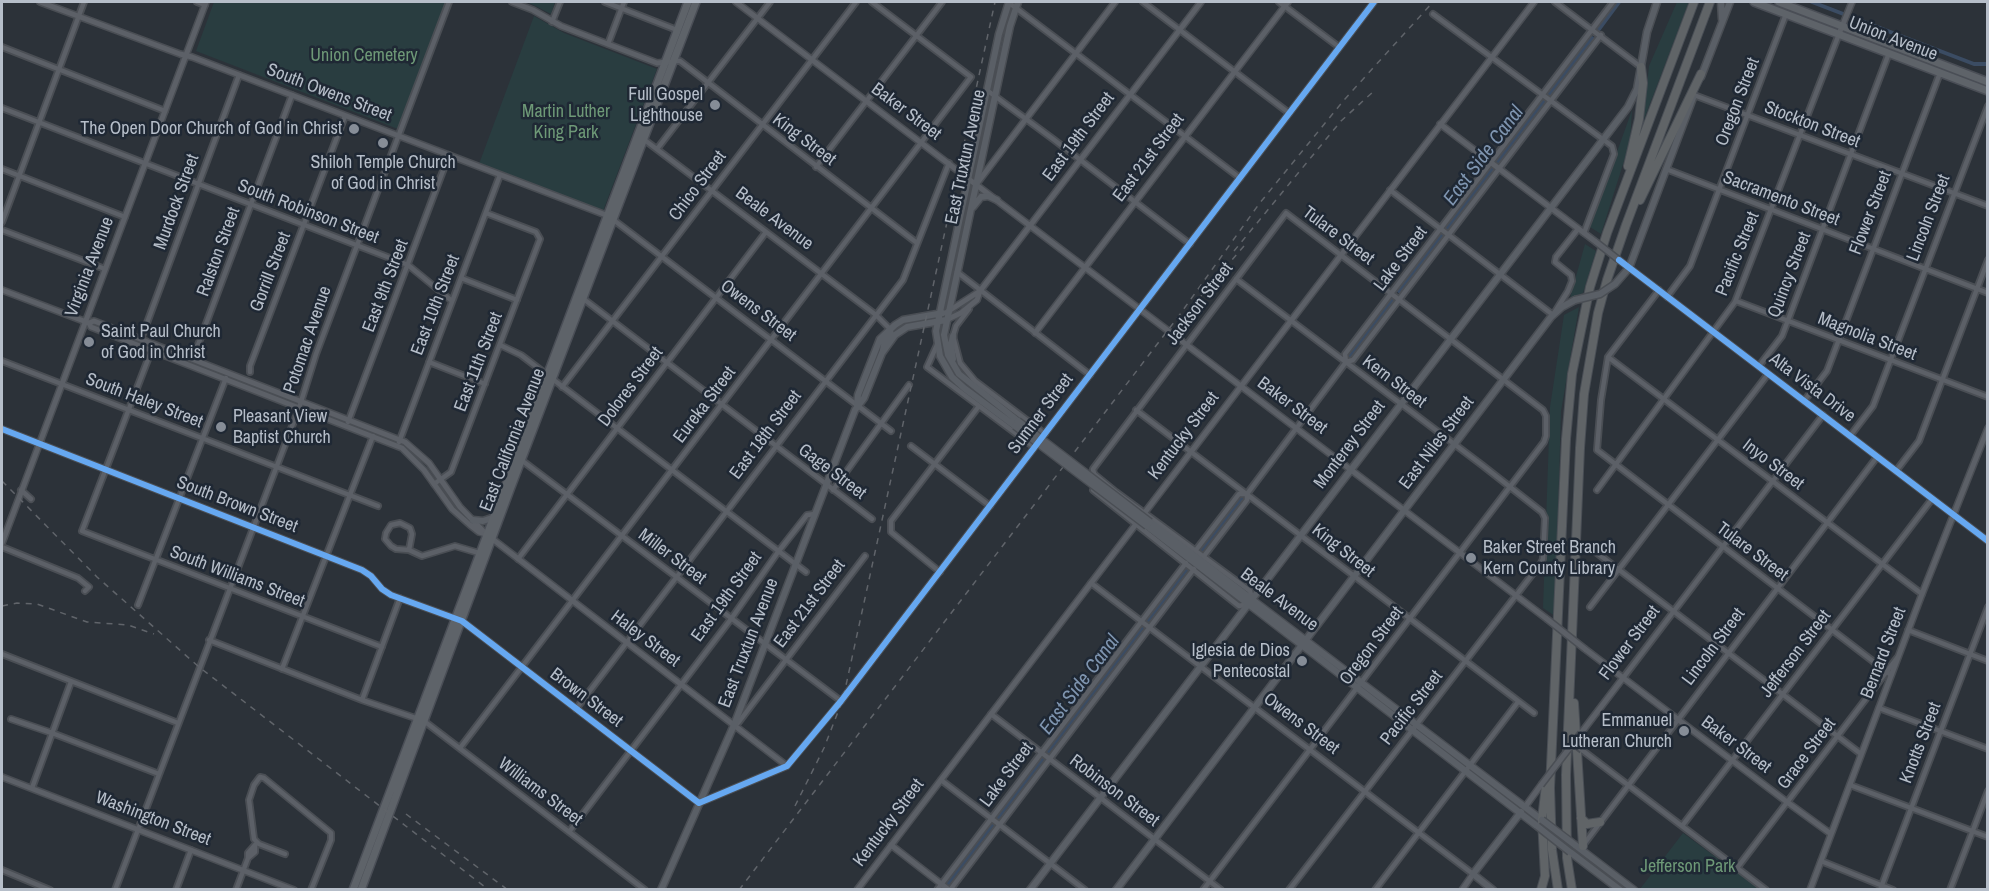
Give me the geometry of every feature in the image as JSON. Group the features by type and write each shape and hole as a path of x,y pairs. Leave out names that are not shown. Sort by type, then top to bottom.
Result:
{"highway":[{"path":"1558,890 1552,850 1550,788 1566,439 1572,374 1590,287 1617,207 1694,2"},
{"path":"1572,890 1565,820 1584,394 1598,314 1626,225 1710,2"},
{"path":"1617,207 1640,119 1641,67"},
{"path":"1626,225 1701,74"},
{"path":"1571,667 1581,818 1580,846"},
{"path":"1541,890 1545,876 1542,840 1543,806 1552,747"},
{"path":"1581,818 1587,825 1600,822"}],"main road":[{"name":"East California Avenue","path":"361,890 421,720 640,137 664,63 688,2"},
{"name":"East California Avenue","path":"640,137 696,2"},
{"name":"East Truxtun Avenue","path":"939,317 999,34 1009,2"},
{"name":"Monterey Street","path":"1030,890 1634,96 1647,32 1658,2"},
{"path":"1721,2 1722,22"},
{"name":"East Niles Street","path":"1116,890 1553,315 1575,300 1599,294 1616,284 1629,268 1730,2"},
{"name":"Union Avenue","path":"1754,2 1988,91"},
{"name":"Union Avenue","path":"1779,2 1843,22 1988,82"},
{"name":"East Truxtun Avenue","path":"661,890 734,725 857,405 858,395 880,339 903,320 947,316 1010,26 1017,4"},
{"path":"968,219 975,203 980,198 988,196 997,200"},
{"path":"953,248 953,266 957,272"},
{"name":"Beale Avenue","path":"947,316 944,341 955,369 1016,424"},
{"name":"East Truxtun Avenue","path":"857,405 864,398 882,353 895,335 907,327 939,317"},
{"name":"Beale Avenue","path":"939,317 937,345 943,363 954,380 1016,424 1250,601 1307,640 1542,820 1580,846 1634,890"},
{"path":"882,353 885,341 891,335 890,329"},
{"path":"953,336 952,355 955,369"},
{"name":"East California Avenue","path":"458,620 479,553 489,537 492,518 518,458"},
{"path":"473,519 483,521 492,518"},
{"path":"1250,591 1255,591 1262,586"},
{"name":"Beale Avenue","path":"1250,601 1302,647 1620,890"},
{"path":"1237,618 1240,611 1239,606"},
{"name":"East California Avenue","path":"353,890 421,720"},
{"name":"Flower Street","path":"1473,874 1525,807"},
{"name":"Lincoln Street","path":"1573,854 1580,846"},
{"name":"Owens Street","path":"1473,874 1493,890"}],"street":[{"name":"South Owens Street","path":"40,2 186,55 610,217"},
{"path":"2,222 84,2"},
{"path":"197,2 205,3"},
{"name":"Potomac Avenue","path":"115,890 299,408 316,354 449,2"},
{"path":"512,2 533,10 552,22 657,63 673,61"},
{"path":"552,22 560,2"},
{"path":"605,2 677,30"},
{"path":"608,44 624,2"},
{"name":"Baker Street","path":"736,2 1831,834"},
{"path":"657,149 770,2"},
{"name":"Chico Street","path":"562,387 856,2"},
{"path":"872,2 916,36"},
{"path":"816,167 942,2"},
{"path":"1009,2 1017,4 1076,53 1239,178"},
{"path":"976,184 1115,2"},
{"path":"1143,2 1289,113"},
{"name":"East 19th Street","path":"947,316 980,291 1201,2"},
{"name":"Sumner Street","path":"699,803 787,766 841,701 1374,2"},
{"name":"Kentucky Street","path":"857,890 1534,2"},
{"path":"1555,2 1641,67"},
{"name":"Lake Street","path":"1346,363 1345,354 1613,2"},
{"path":"1839,34 1852,2"},
{"name":"Virginia Avenue","path":"2,545 205,3"},
{"path":"1284,3 1339,47"},
{"name":"East 21st Street","path":"1035,333 1235,71 1284,3"},
{"path":"1390,190 1553,315 1570,289 1572,278 1555,262 1556,257 1581,231 1613,157 1614,148 1603,139 1433,14"},
{"name":"Oregon Street","path":"1667,297 1690,266 1786,14"},
{"name":"Pacific Street","path":"1597,490 1736,301 1839,34"},
{"name":"Lake Street","path":"1204,556 1247,500 1247,494 1346,363 1353,360 1601,35"},
{"name":"Eureka Street","path":"460,748 971,77 916,36"},
{"path":"2,47 165,111"},
{"name":"Quincy Street","path":"1759,366 1782,336 1889,53"},
{"name":"King Street","path":"673,61 680,61 917,243"},
{"name":"Flower Street","path":"1804,401 1827,371 1943,65"},
{"name":"Murdock Street","path":"141,339 239,75"},
{"path":"988,91 1190,244"},
{"name":"Ralston Street","path":"194,350 198,345 292,95"},
{"name":"Stockton Street","path":"1694,95 1988,206"},
{"name":"Lincoln Street","path":"1850,436 1873,406 1988,106"},
{"name":"South Robinson Street","path":"2,108 408,265 452,301"},
{"name":"Gorrill Street","path":"250,372 250,366 345,116"},
{"name":"Alta Vista Drive","path":"1440,124 1988,541"},
{"name":"Beale Avenue","path":"640,137 876,315 890,329"},
{"name":"East 9th Street","path":"348,423 449,155"},
{"name":"East 18th Street","path":"576,709 903,280 949,163"},
{"path":"2,169 125,217"},
{"name":"Sacramento Street","path":"1666,169 1988,293"},
{"name":"East 10th Street","path":"399,443 500,175"},
{"name":"East 11th Street","path":"434,484 451,472 539,241 536,232 486,213"},
{"name":"Tulare Street","path":"1286,213 1545,413"},
{"name":"Jackson Street","path":"1101,479 1094,474 1093,469 1286,213"},
{"name":"Owens Street","path":"610,217 891,431"},
{"path":"2,230 105,270"},
{"name":"Dolores Street","path":"518,559 766,232"},
{"path":"1896,471 1919,441 1988,260"},
{"path":"957,272 1090,375"},
{"path":"461,278 517,300"},
{"name":"Kern Street","path":"1236,279 1544,515 1544,538"},
{"path":"2,290 87,322 94,321 228,372 301,401 373,436 411,446 423,456 460,507 489,537"},
{"path":"1608,357 1659,290"},
{"name":"East 19th Street","path":"970,308 977,300 980,291"},
{"name":"Gage Street","path":"580,297 872,519"},
{"name":"Magnolia Street","path":"1736,301 1988,397"},
{"path":"947,316 970,308"},
{"path":"970,308 956,326 953,336 956,354 968,374 1045,434"},
{"path":"87,322 91,327 151,351 299,408 348,423 399,443 417,462 457,514 489,537"},
{"path":"105,471 154,344"},
{"path":"500,345 517,352 806,572"},
{"path":"937,345 927,367 1035,447"},
{"name":"Tulare Street","path":"1608,357 1601,400 1597,450 1889,673"},
{"name":"Inyo Street","path":"1608,357 1922,594"},
{"name":"South Haley Street","path":"2,361 378,506"},
{"path":"429,362 485,384"},
{"path":"138,605 228,372"},
{"path":"1590,607 1768,374"},
{"path":"833,490 909,385"},
{"path":"940,572 891,532 891,521 979,406"},
{"name":"King Street","path":"1136,410 1534,713"},
{"name":"Oregon Street","path":"1203,890 1545,439 1545,413"},
{"name":"Flower Street","path":"1525,807 1823,415"},
{"name":"Bernard Street","path":"1810,890 1879,708 1889,673 1899,656 1988,428"},
{"name":"South Brown Street","path":"2,429 362,570 371,576 382,589 458,620"},
{"path":"282,669 373,436"},
{"path":"911,446 990,506"},
{"name":"Lincoln Street","path":"1580,846 1877,457"},
{"name":"Miller Street","path":"518,458 841,701"},
{"name":"South Williams Street","path":"105,471 82,531 382,647"},
{"path":"1101,479 1144,512 1250,591 1250,601 1239,606 1093,490 1101,479"},
{"path":"21,490 31,499"},
{"name":"Lake Street","path":"1196,550 1239,494 1247,494"},
{"name":"Jefferson Street","path":"1682,826 1932,499"},
{"name":"East 19th Street","path":"569,832 731,619 778,552 807,515 815,514"},
{"path":"409,550 412,534 410,528 400,523 391,525 386,533 387,542 396,549 409,550 422,556 459,546 479,553"},
{"name":"Haley Street","path":"489,537 787,766"},
{"name":"Pacific Street","path":"1289,890 1542,561 1544,538"},
{"path":"2,545 78,578 89,587 85,591"},
{"path":"1593,550 1861,754"},
{"name":"East 21st Street","path":"734,725 738,723 865,556"},
{"name":"Lake Street","path":"937,890 1186,563"},
{"name":"Lake Street","path":"950,890 1194,569"},
{"name":"Owens Street","path":"1091,583 1473,874"},
{"path":"362,700 400,598"},
{"name":"Knotts Street","path":"1881,887 1988,607"},
{"name":"Brown Street","path":"458,620 699,803"},
{"path":"1908,630 1988,661"},
{"name":"Williams Street","path":"209,640 362,700 421,720 645,890"},
{"path":"2,654 178,723"},
{"name":"Grace Street","path":"1737,868 1889,673"},
{"path":"32,788 71,682"},
{"path":"1375,890 1518,702"},
{"path":"1879,708 1988,749"},
{"name":"Robinson Street","path":"991,714 1221,890"},
{"path":"10,719 159,774"},
{"path":"1573,743 1766,890"},
{"name":"Washington Street","path":"2,777 294,890"},
{"path":"236,890 248,858 255,852 256,843 249,801 255,782 261,777 331,833 331,840 311,890"},
{"path":"941,780 1085,890"},
{"path":"1850,785 1988,837"},
{"path":"1950,890 1988,790"},
{"path":"256,843 285,854"},
{"path":"891,845 950,890"},
{"path":"176,890 191,850"},
{"path":"1821,861 1893,890"},
{"path":"2,870 50,890"},
{"name":"Flower Street","path":"1461,890 1473,874"}],"green space":[{"name":"Union Cemetery","path":"214,2 447,2 398,129 196,51"},
{"path":"527,2 555,2 551,14"},
{"path":"1677,2 1689,2 1643,122 1649,66"},
{"name":"Martin Luther King Park","path":"534,16 564,33 657,69 603,211 479,164"},
{"path":"1632,110 1630,142 1601,234 1590,227"},
{"path":"1585,244 1596,251 1583,293 1570,298"},
{"path":"1579,307 1561,411 1555,616 1543,608 1550,407 1564,315"},
{"name":"Jefferson Park","path":"1683,833 1717,858 1763,889 1640,889"}],"waterway":[{"name":"East Side Canal","path":"1599,29 1619,2"},
{"name":"East Side Canal","path":"1812,2 1974,64 1988,64"},
{"name":"East Side Canal","path":"1399,291 1592,38"},
{"name":"East Side Canal","path":"1350,355 1393,299"},
{"name":"East Side Canal","path":"1198,555 1242,498"},
{"name":"East Side Canal","path":"943,890 1190,565"}],"railway":[{"path":"795,806 824,748 843,699 995,2"},
{"path":"739,890 1178,317 1259,204 1344,100 1433,2"},
{"path":"1234,251 1341,121 1374,91"},
{"path":"1201,296 1244,246"},
{"path":"2,481 97,577 199,667 489,890"},
{"path":"2,606 17,603 37,604 87,622 128,625 154,634"},
{"path":"406,814 508,890"}],"cycle path":[{"path":"2,429 362,570 391,595 462,621 699,803 787,766 841,701 1374,2"},
{"path":"1619,260 1988,541"}],"place":[{"name":"Full Gospel Lighthouse","path":"715,105"},
{"name":"The Open Door Church of God in Christ","path":"354,129"},
{"name":"Shiloh Temple Church of God in Christ","path":"383,143"},
{"name":"Saint Paul Church of God in Christ","path":"89,342"},
{"name":"Pleasant View Baptist Church","path":"221,427"},
{"name":"Baker Street Branch Kern County Library","path":"1471,558"},
{"name":"Iglesia de Dios Pentecostal","path":"1302,661"},
{"name":"Emmanuel Lutheran Church","path":"1684,731"}]}
